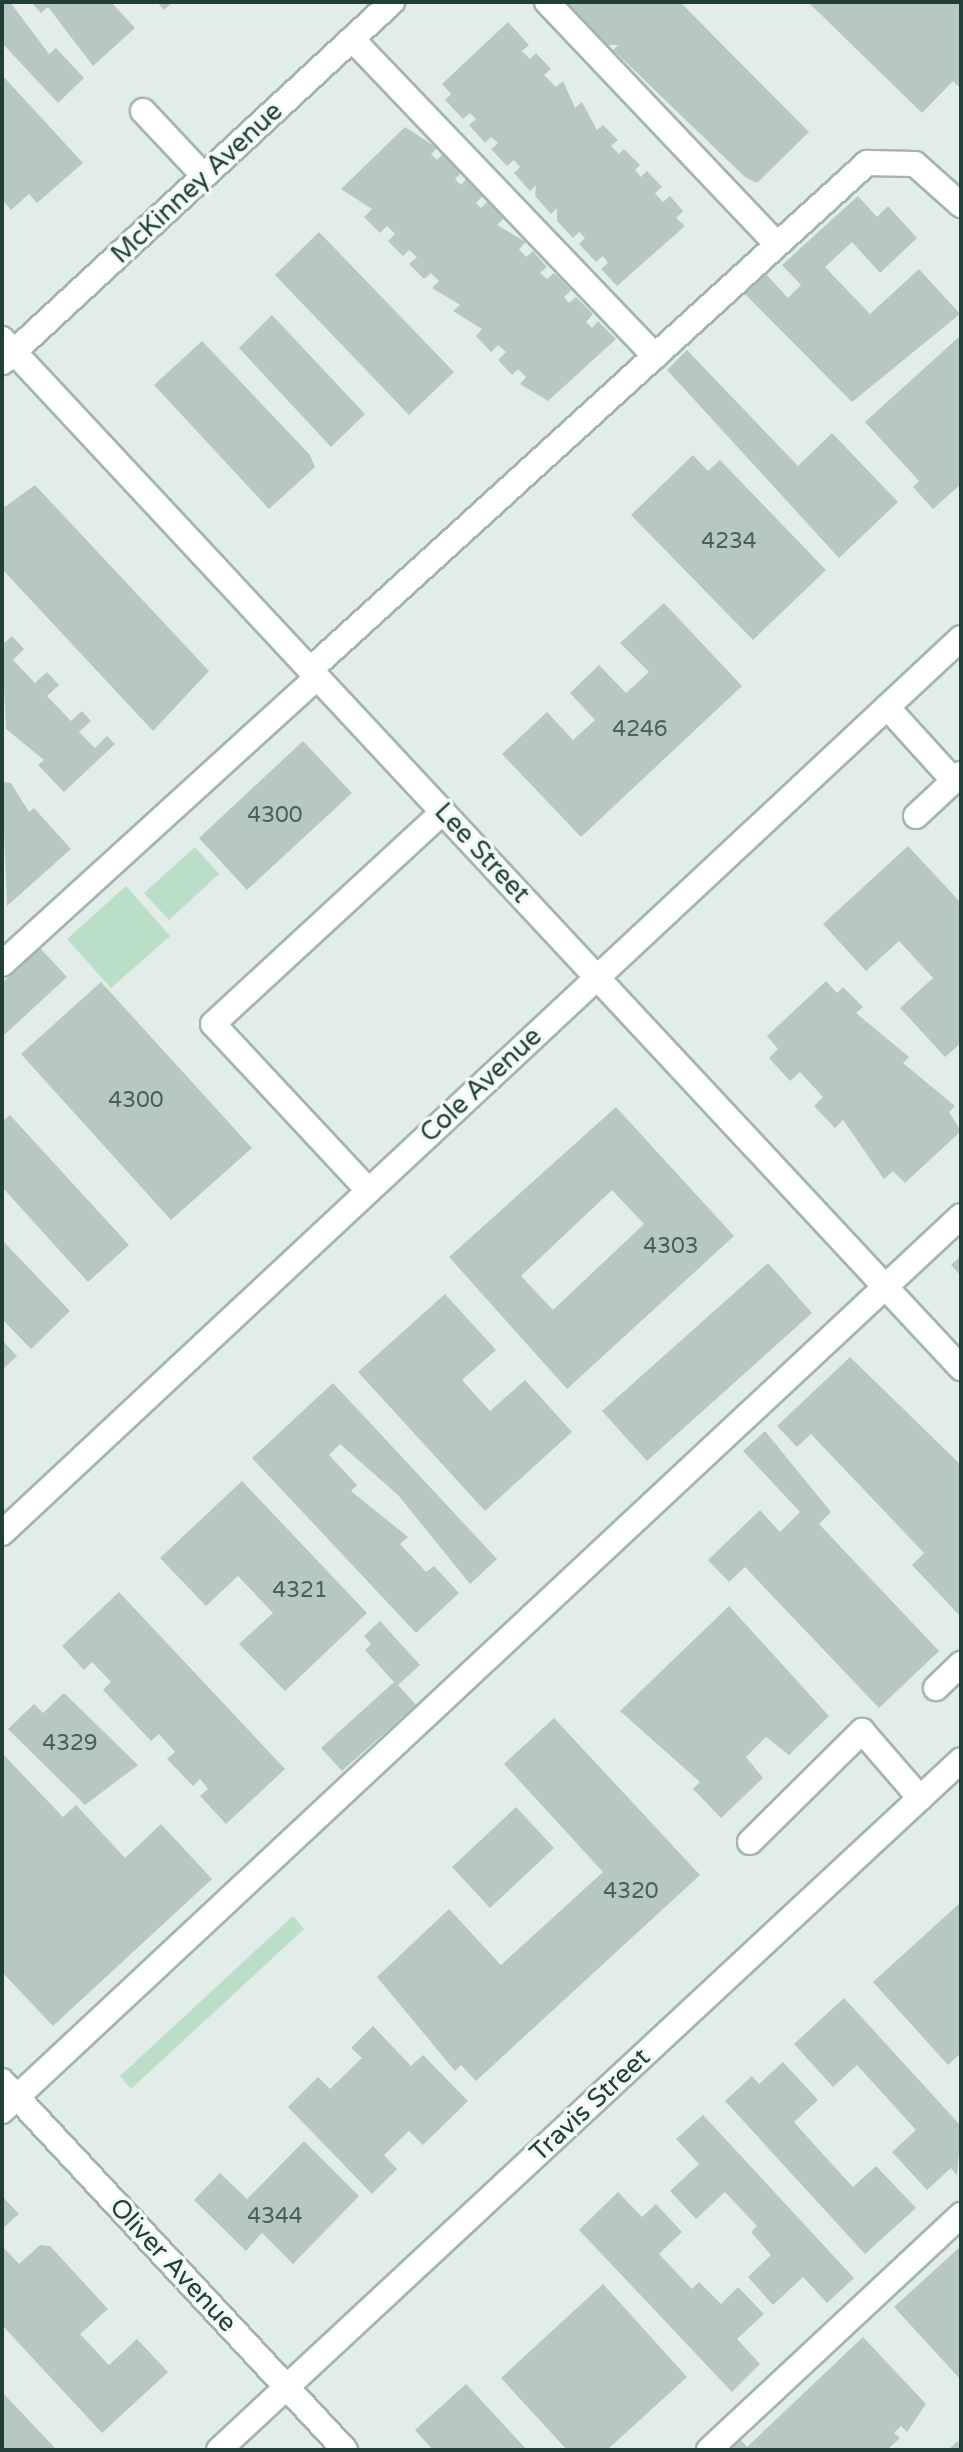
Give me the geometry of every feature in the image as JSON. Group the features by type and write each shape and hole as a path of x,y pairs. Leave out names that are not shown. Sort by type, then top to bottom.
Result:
{"street":[{"name":"McKinney Avenue","path":"6,351 204,176 392,2"},
{"path":"547,2 777,244"},
{"path":"352,39 655,356"},
{"path":"143,111 204,176"},
{"path":"2,964 655,356 867,163 883,159 915,164 961,205"},
{"name":"Lee Street","path":"6,351 314,674 961,1368"},
{"name":"Cole Avenue","path":"2,1533 961,638"},
{"path":"887,707 957,778 916,816"},
{"path":"368,1190 213,1024 443,812"},
{"path":"7,2096 961,1216"},
{"path":"936,1688 961,1664"},
{"path":"750,1842 862,1731 920,1798"},
{"name":"Travis Street","path":"219,2450 961,1760"},
{"name":"Oliver Avenue","path":"7,2096 345,2450"},
{"path":"709,2450 961,2215"}],"green space":[{"path":"195,847 219,874 169,920 144,893"},
{"path":"126,886 170,936 111,988 67,939"},
{"path":"293,1916 304,1929 131,2089 120,2076"}],"building":[{"path":"10,2 49,54 56,48 84,78 58,103 2,43 2,4"},
{"path":"31,2 111,2 135,28 93,66 48,7 41,13"},
{"path":"157,2 173,2 164,10"},
{"path":"563,2 680,2 809,132 757,183 745,177 613,50 618,45 606,45"},
{"path":"808,2 961,2 961,89 953,81 922,113"},
{"path":"508,22 529,45 522,51 530,59 536,53 551,69 544,75 556,87 563,81 575,108 582,102 597,130 603,125 618,140 611,146 619,154 624,149 640,165 635,170 641,177 647,171 662,187 655,193 663,202 670,196 683,211 676,218 685,226 617,286 601,269 608,263 603,256 596,262 579,244 585,238 579,232 573,238 557,221 557,208 551,214 535,196 536,185 530,191 514,173 520,167 514,160 507,166 491,149 498,143 491,137 485,143 469,125 476,119 470,113 463,119 445,100 451,94 442,84"},
{"path":"2,75 83,163 37,203 29,194 11,210 2,200"},
{"path":"405,127 437,148 431,154 437,160 444,153 462,172 455,179 461,185 466,179 484,195 476,203 481,208 488,201 504,218 497,225 526,242 519,249 526,257 533,251 547,267 540,273 547,279 554,273 571,290 564,297 569,303 576,297 593,314 586,322 592,328 598,321 616,339 548,401 520,384 526,377 518,369 512,375 498,360 506,352 498,345 491,352 476,336 482,329 453,311 460,305 432,288 439,281 431,273 424,279 409,264 417,257 409,250 403,256 388,241 395,234 387,226 380,233 364,217 372,209 341,189"},
{"path":"858,196 877,217 888,206 917,238 880,273 852,242 825,267 870,314 919,269 960,314 852,402 743,292 764,272 788,298 801,285 782,265"},
{"path":"319,232 454,372 409,415 275,275"},
{"path":"272,315 365,414 331,447 239,348"},
{"path":"961,335 961,484 933,509 913,487 919,481 865,422"},
{"path":"202,341 310,455 315,467 269,509 154,385"},
{"path":"687,350 798,466 832,433 898,502 839,558 667,370"},
{"path":"693,455 708,471 720,460 826,570 753,640 631,515"},
{"path":"35,485 209,671 153,731 2,569 2,509"},
{"path":"664,603 742,686 581,837 502,754 547,712 573,740 595,720 570,693 599,665 626,693 649,672 620,643"},
{"path":"12,636 24,649 13,660 35,683 47,672 59,685 47,696 71,721 82,711 91,721 79,732 95,748 107,736 115,744 64,792 38,765 44,760 6,729 2,645"},
{"path":"303,741 352,793 247,890 199,838"},
{"path":"2,782 11,783 29,812 34,808 71,849 7,906"},
{"path":"908,846 961,903 961,1043 945,1057 900,1008 933,978 899,941 866,971 823,924"},
{"path":"40,948 67,977 2,1037 2,983"},
{"path":"826,981 837,993 843,987 863,1007 856,1013 909,1057 903,1063 955,1106 949,1112 961,1131 905,1183 893,1171 884,1179 843,1120 835,1128 814,1106 823,1097 800,1072 790,1081 769,1058 778,1049 767,1036"},
{"path":"101,982 252,1148 171,1220 21,1054"},
{"path":"616,1107 734,1236 567,1389 449,1257","holes":["612,1190 644,1224 553,1310 521,1276"]},
{"path":"10,1115 129,1245 88,1282 2,1187 2,1122"},
{"path":"2,1240 70,1311 31,1349 2,1319"},
{"path":"961,1256 961,1276 951,1265"},
{"path":"768,1263 812,1313 647,1461 602,1411"},
{"path":"445,1294 496,1350 462,1380 490,1411 525,1380 572,1432 485,1511 358,1372"},
{"path":"2,1340 17,1356 2,1370"},
{"path":"850,1357 961,1465 961,1617 912,1565 924,1553 811,1434 797,1447 777,1426"},
{"path":"333,1383 497,1559 470,1584 398,1495 340,1444 329,1455 357,1485 351,1491 408,1537 400,1544 426,1572 434,1566 459,1593 416,1633 252,1458"},
{"path":"765,1431 831,1512 819,1524 939,1651 879,1708 745,1567 729,1582 708,1560 760,1510 780,1532 800,1512 743,1451"},
{"path":"242,1481 367,1613 285,1691 239,1644 273,1613 238,1576 206,1606 160,1558"},
{"path":"119,1592 285,1769 226,1824 200,1796 208,1789 200,1779 193,1786 167,1759 175,1752 159,1734 151,1741 103,1690 111,1682 92,1662 84,1670 62,1646"},
{"path":"729,1606 829,1716 789,1755 766,1737 746,1757 763,1778 721,1818 693,1789 700,1782 620,1711"},
{"path":"380,1621 420,1665 398,1685 416,1705 342,1771 321,1748 394,1682 365,1650 371,1644 364,1636"},
{"path":"64,1693 138,1765 85,1805 8,1729 34,1704 43,1713"},
{"path":"554,1718 700,1875 476,2081 461,2065 455,2071 377,1977 449,1909 501,1965 603,1872 504,1764"},
{"path":"2,1753 63,1817 76,1805 125,1858 161,1824 212,1879 53,2026 2,1972"},
{"path":"516,1807 554,1848 490,1908 452,1867"},
{"path":"961,1902 961,2053 948,2065 873,1982"},
{"path":"844,1998 961,2126 957,2176 951,2168 927,2190 892,2152 916,2130 857,2065 833,2087 794,2044"},
{"path":"373,2026 411,2066 423,2055 468,2101 423,2145 409,2131 384,2155 397,2169 372,2194 288,2107 318,2077 330,2089 362,2058 351,2048"},
{"path":"783,2062 818,2100 794,2122 819,2150 853,2187 876,2166 916,2208 865,2254 725,2101 752,2076 759,2084"},
{"path":"703,2115 854,2278 827,2303 803,2277 773,2305 748,2277 771,2255 751,2232 757,2226 725,2192 696,2219 670,2191 699,2164 676,2139"},
{"path":"304,2141 359,2196 293,2264 262,2233 246,2251 194,2200 220,2173 247,2199"},
{"path":"618,2192 642,2217 656,2204 682,2232 659,2254 692,2289 699,2282 721,2304 738,2287 764,2314 737,2339 760,2364 732,2392 579,2230"},
{"path":"2,2196 19,2214 2,2229"},
{"path":"40,2245 50,2246 108,2309 80,2334 109,2365 137,2339 168,2372 102,2433 2,2325 2,2246 19,2264"},
{"path":"961,2246 961,2380 894,2307"},
{"path":"603,2284 687,2377 607,2450 567,2450 501,2378"},
{"path":"863,2337 926,2404 907,2432 901,2426 894,2433 900,2438 887,2450 730,2450 741,2440 747,2447"},
{"path":"466,2384 527,2450 433,2450 415,2430"},
{"path":"2,2392 57,2450 2,2450"},
{"path":"958,2441 961,2450 948,2450"}]}
